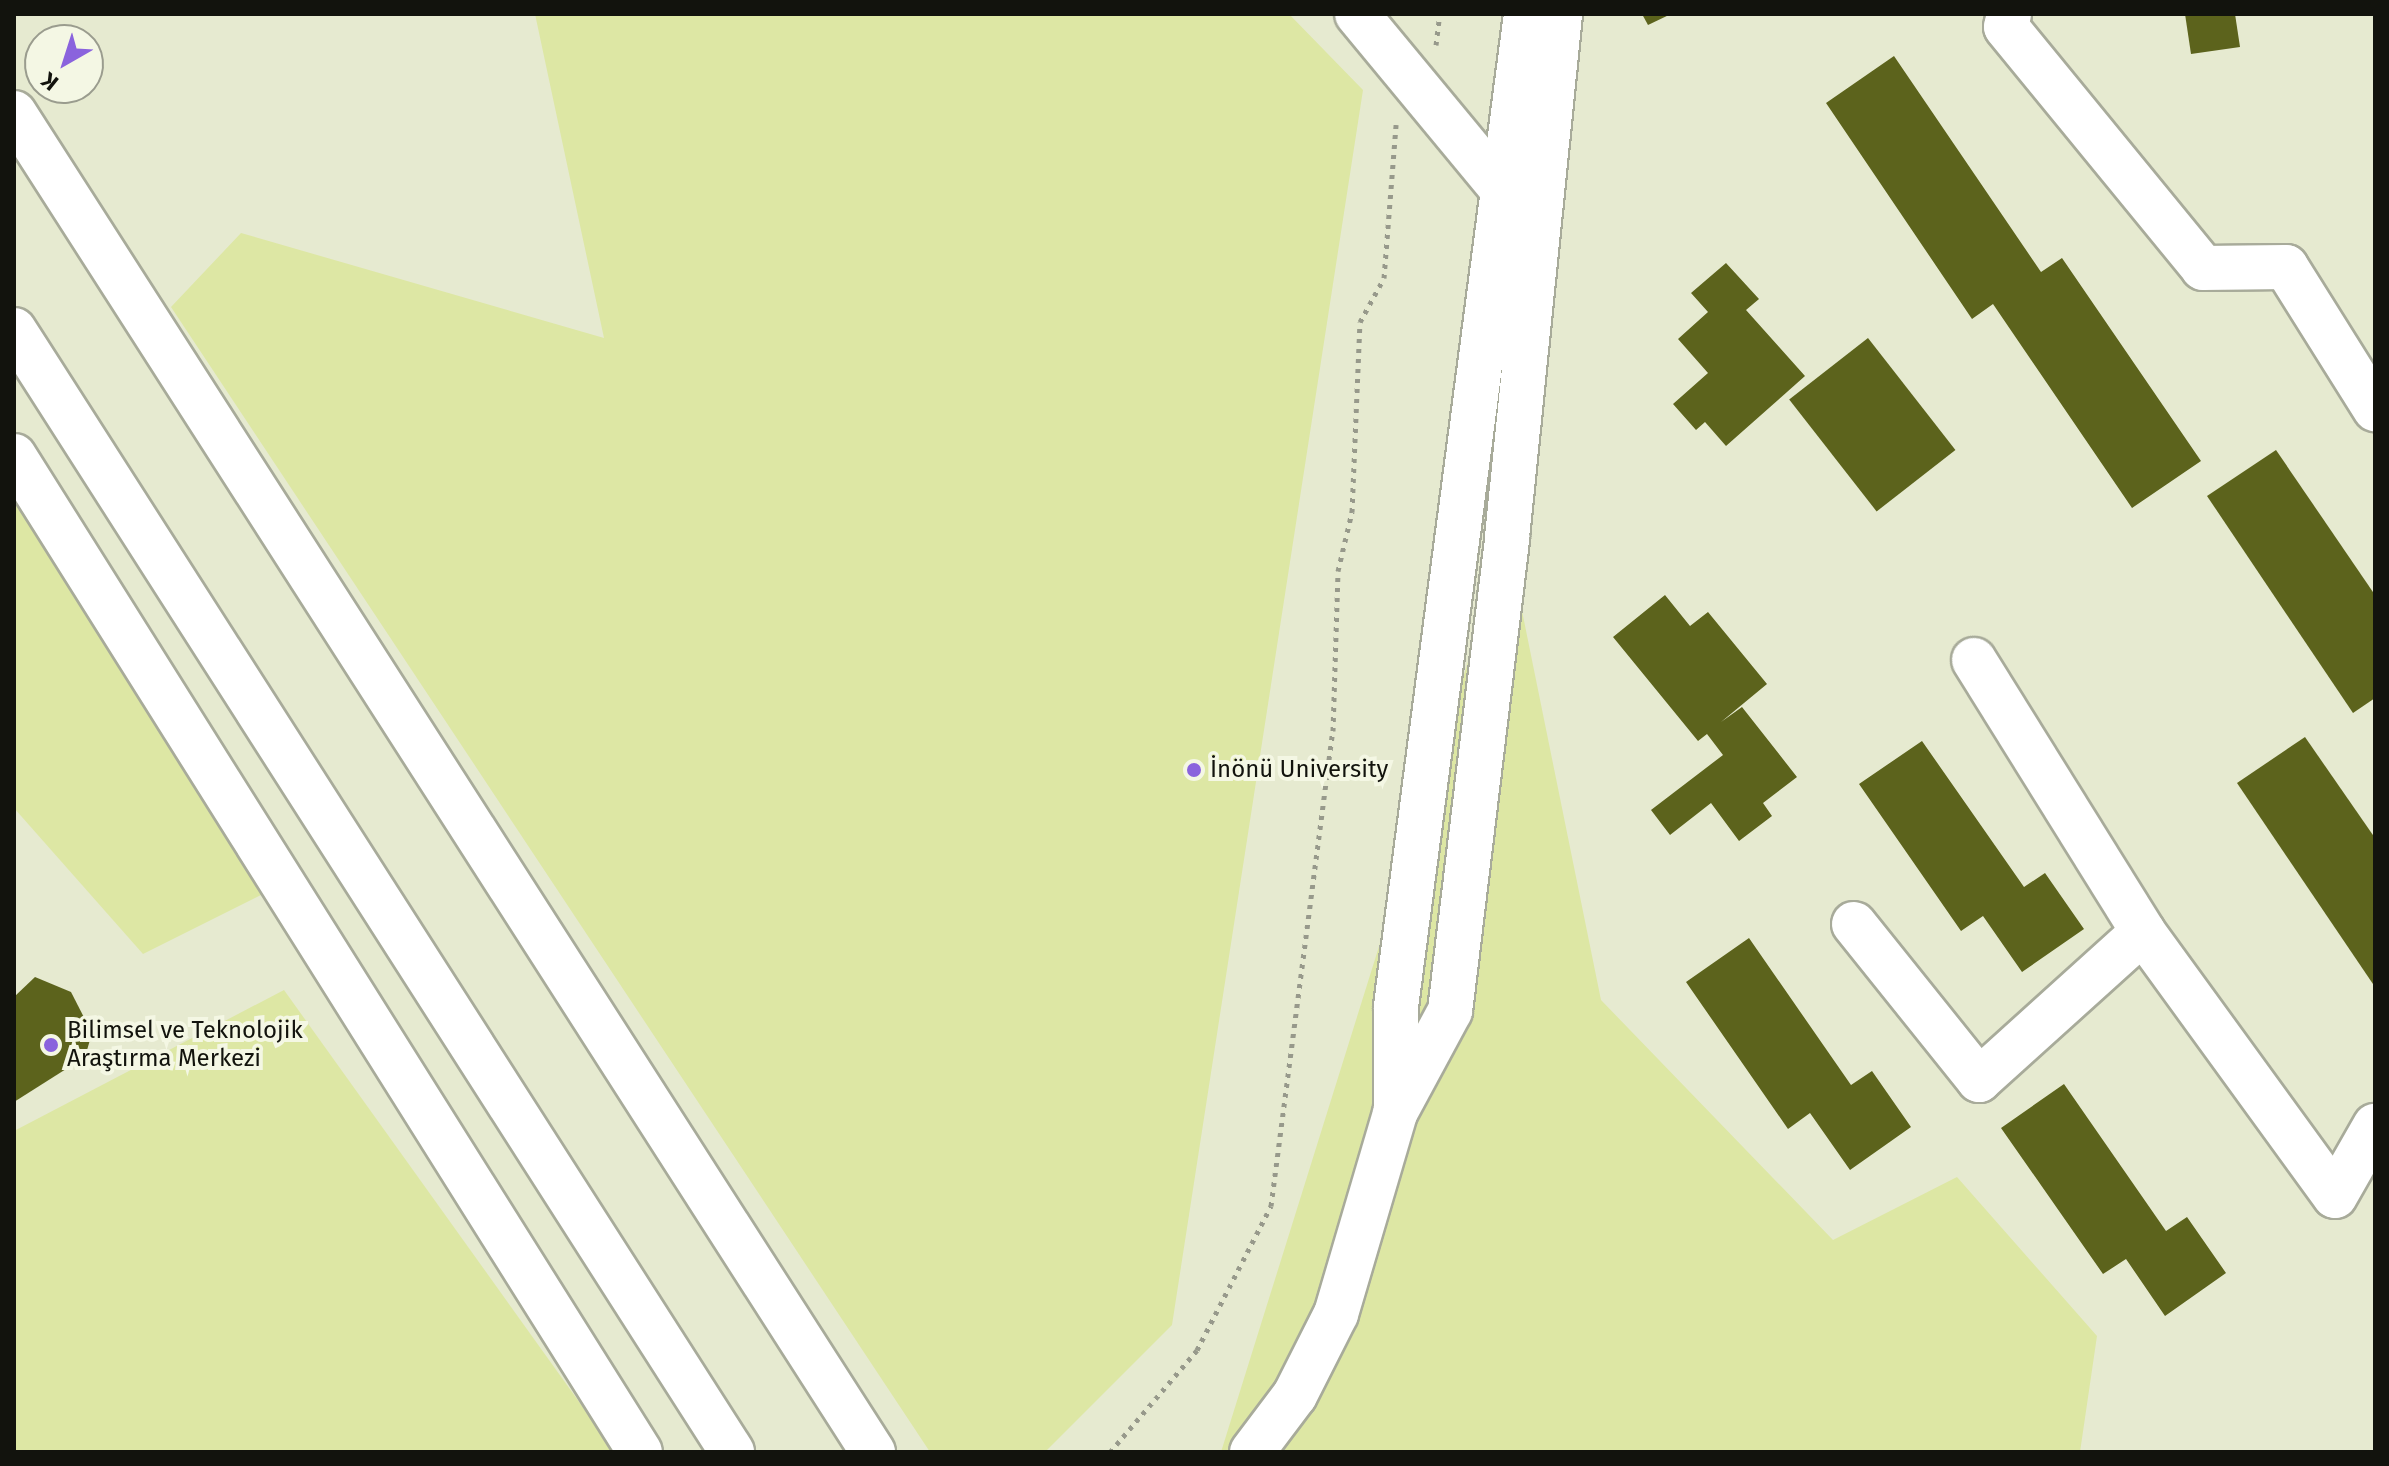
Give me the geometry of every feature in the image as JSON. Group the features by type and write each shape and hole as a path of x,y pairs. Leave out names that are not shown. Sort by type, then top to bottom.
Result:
{"street":[{"path":"1357,14 1500,187"},
{"path":"1395,1113 1396,1006 1500,187 1526,14"},
{"path":"1252,1452 1295,1395 1336,1314 1395,1113 1450,1011 1507,537 1560,14"},
{"path":"2009,14 2006,27 2203,268 2286,267 2375,409"},
{"path":"14,113 873,1452"},
{"path":"14,330 732,1452"},
{"path":"14,456 640,1452"},
{"path":"1974,660 2143,932 2335,1196 2375,1126"},
{"path":"1854,924 1979,1080 2143,932"}],"path":[{"path":"1110,1452 1197,1350 1271,1206 1333,731 1338,571 1352,512 1360,322 1384,278 1397,109 1436,46 1440,14"}],"shaded area":[{"name":"İnönü University","path":"14,14 2375,14 2375,1452 14,1452"}],"green space":[{"path":"535,14 1289,14 1363,90 1172,1325 1045,1452 930,1452 171,307 241,233 604,338"},
{"path":"14,456 283,884 143,954 14,808"},
{"path":"1507,537 1601,1000 1833,1240 1957,1177 2097,1336 2080,1452 1221,1452"},
{"path":"284,990 615,1452 14,1452 14,1131"}],"building":[{"path":"1642,14 1671,14 1648,25"},
{"path":"2185,14 2235,14 2240,47 2191,54"},
{"path":"1894,56 2041,272 2062,258 2201,461 2132,508 1993,304 1972,319 1826,103"},
{"path":"1726,263 1759,299 1746,310 1805,376 1726,446 1705,422 1696,430 1673,404 1708,373 1678,339 1708,312 1691,293"},
{"path":"1868,338 1955,450 1877,511 1789,400"},
{"path":"2276,450 2375,595 2375,698 2353,713 2207,496"},
{"path":"1665,595 1690,626 1708,612 1767,684 1721,722 1742,707 1797,777 1763,803 1772,816 1739,841 1711,803 1670,835 1651,810 1723,755 1707,734 1698,741 1613,637"},
{"path":"2305,737 2375,838 2375,987 2237,783"},
{"path":"1922,741 2024,887 2045,873 2084,929 2022,972 1983,916 1961,931 1859,784"},
{"path":"1749,938 1851,1085 1872,1071 1911,1127 1850,1170 1810,1113 1788,1129 1686,982"},
{"name":"Bilimsel ve Teknolojik Araştırma Merkezi","path":"35,977 71,992 92,1033 85,1057 14,1102 14,997"},
{"path":"2064,1084 2166,1231 2187,1217 2226,1273 2165,1316 2126,1259 2103,1274 2001,1128"}],"place":[{"name":"İnönü University","path":"1194,770"},
{"name":"Bilimsel ve Teknolojik Araştırma Merkezi","path":"51,1045"}]}
